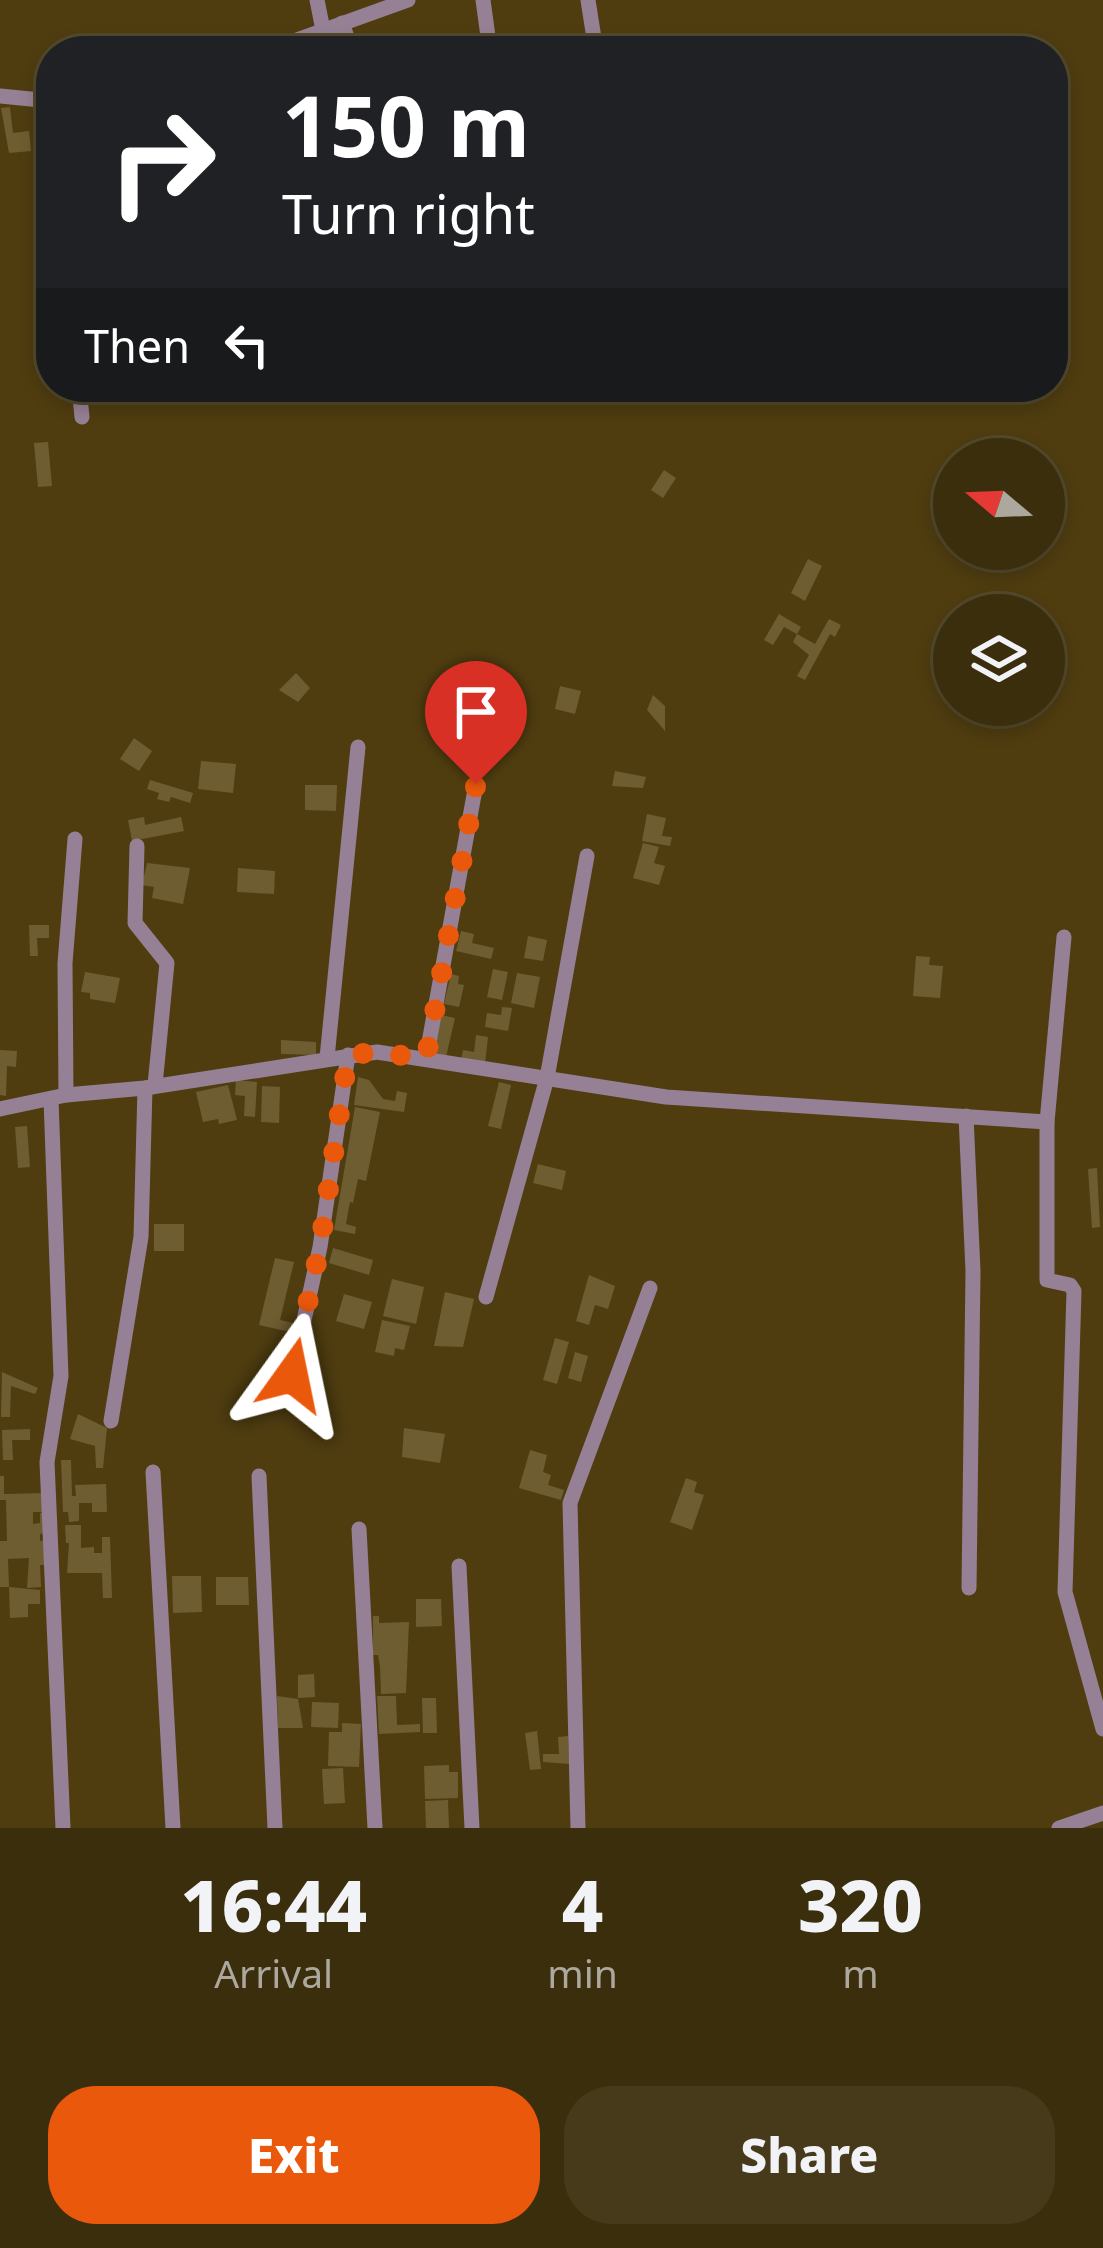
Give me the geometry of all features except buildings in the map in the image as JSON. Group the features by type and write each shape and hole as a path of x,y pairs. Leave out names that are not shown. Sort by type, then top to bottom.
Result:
{"street":[{"path":"316,0 323,30"},
{"path":"307,36 408,0"},
{"path":"483,0 488,36"},
{"path":"588,0 594,36"},
{"path":"342,23 347,36"},
{"path":"0,97 36,99"},
{"path":"80,402 82,417"},
{"path":"327,1058 358,747"},
{"path":"426,1059 476,784"},
{"path":"63,1828 47,1462 61,1376 58,1097 75,839"},
{"path":"111,1421 141,1237 150,1086 167,963 135,923 137,846"},
{"path":"486,1297 547,1078 587,856"},
{"path":"1064,938 1047,1121 1047,1280 1070,1285 1074,1291 1065,1592 1103,1729"},
{"path":"0,1108 377,1052 665,1096 1047,1121"},
{"path":"292,1375 320,1247 348,1055"},
{"path":"966,1116 973,1271 969,1588"},
{"path":"578,1828 570,1503 650,1288"},
{"path":"153,1472 173,1828"},
{"path":"259,1476 275,1828"},
{"path":"359,1529 375,1828"},
{"path":"459,1567 472,1828"},
{"path":"1059,1828 1103,1813"}],"route":[{"path":"292,1375 320,1247 348,1055 377,1052 426,1059 476,784"}]}
